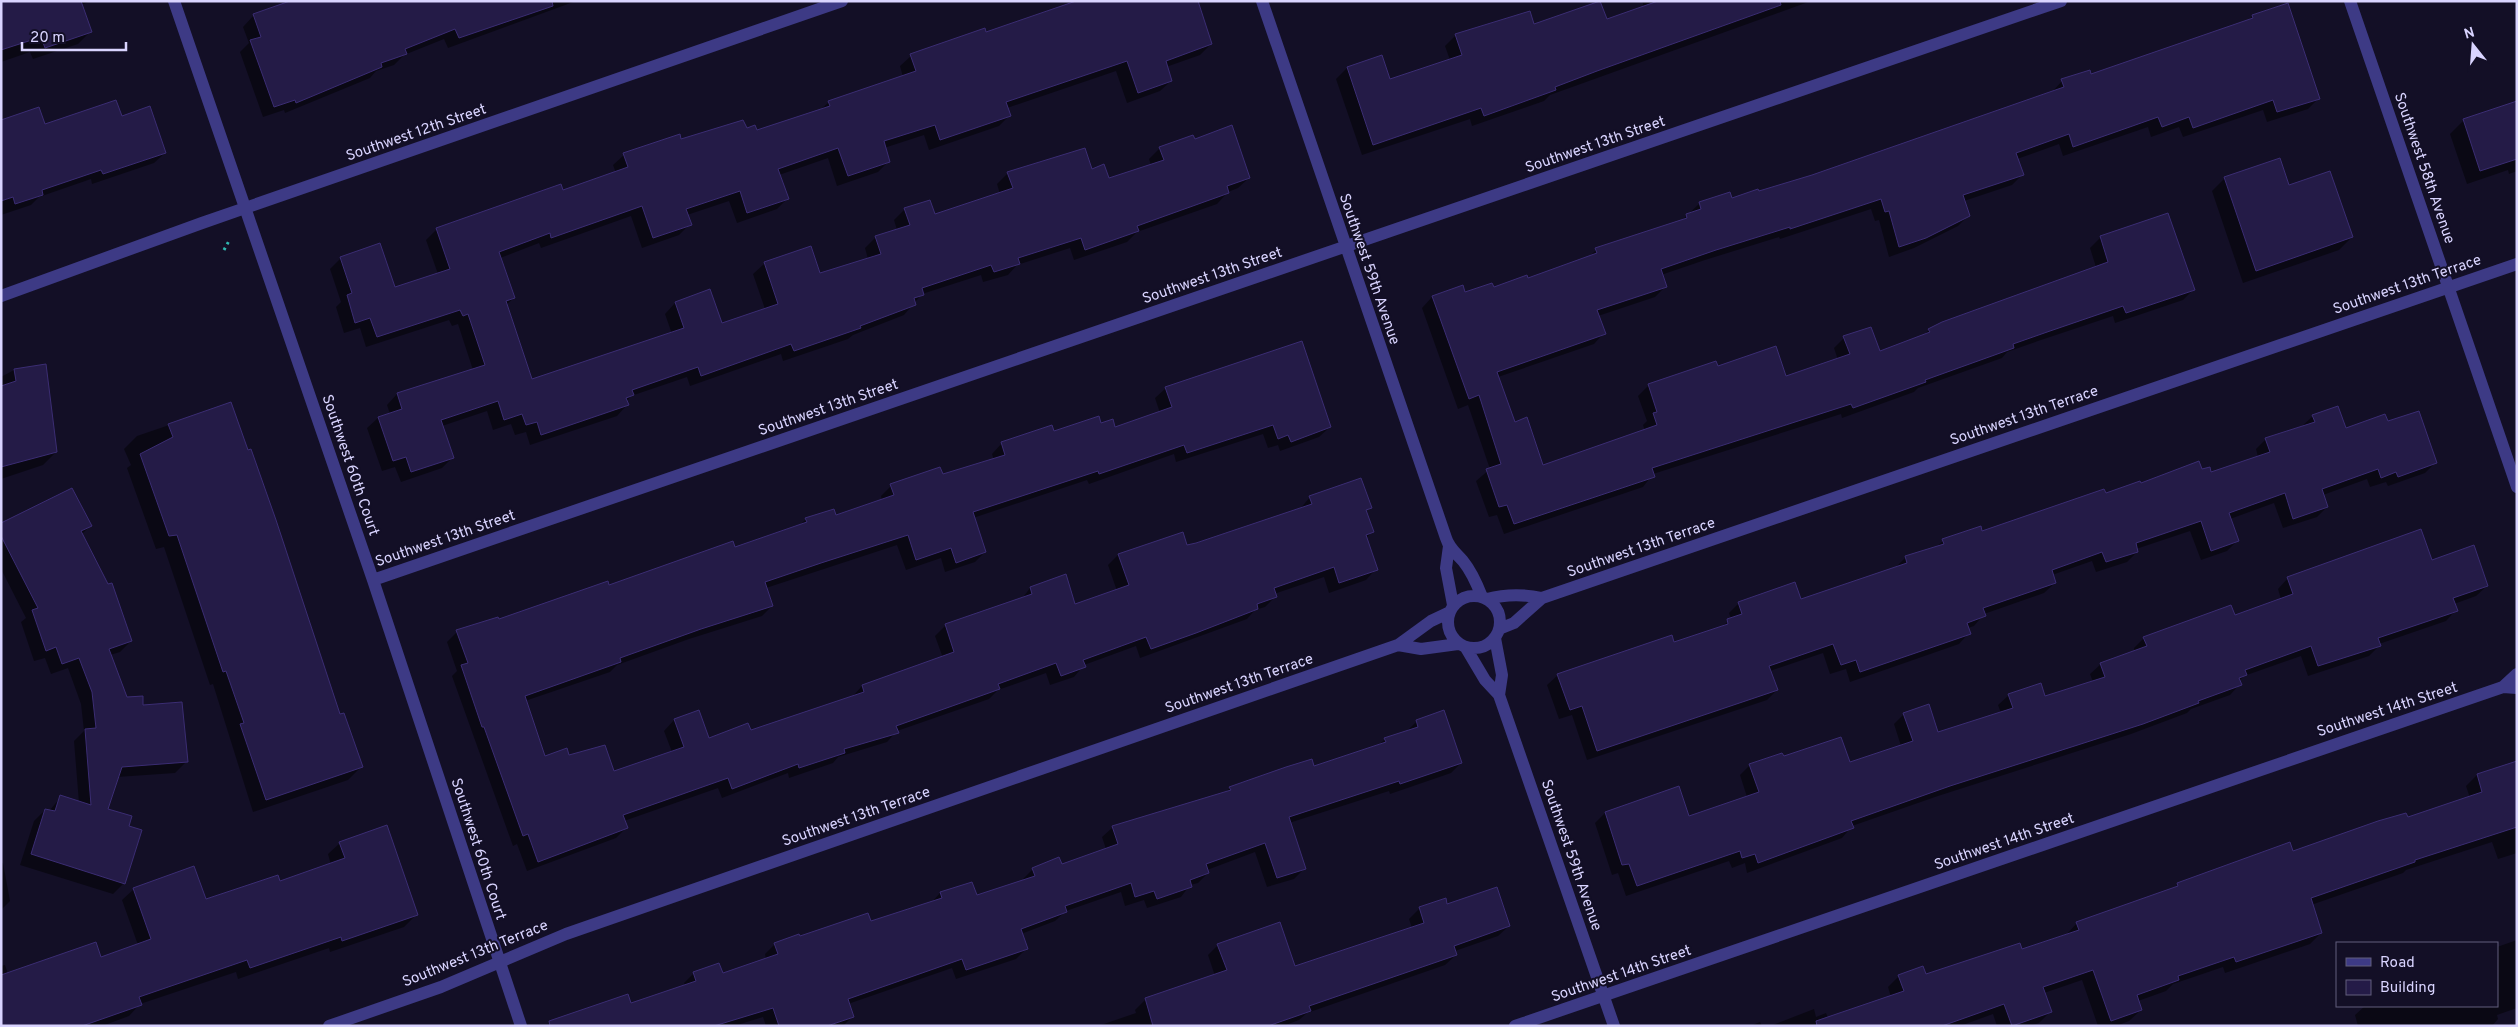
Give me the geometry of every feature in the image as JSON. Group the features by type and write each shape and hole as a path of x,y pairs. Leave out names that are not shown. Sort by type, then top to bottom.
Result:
{"street":[{"name":"Southwest 60th Court","path":"174,1 373,580 521,1026"},
{"name":"Southwest 12th Street","path":"1,296 246,208 842,1"},
{"name":"Southwest 59th Avenue","path":"1262,1 1449,546 1464,562 1485,598"},
{"name":"Southwest 13th Street","path":"373,580 2061,1"},
{"name":"Southwest 58th Avenue","path":"2350,1 2517,486"},
{"name":"Southwest 13th Terrace","path":"1497,634 1514,623 1542,598 2517,264"},
{"name":"Southwest 59th Avenue","path":"1449,546 1446,568 1451,609"},
{"name":"Southwest 13th Terrace","path":"1485,598 1524,594 1542,598"},
{"path":"1466,597 1485,598 1498,612 1497,634 1482,648 1462,646 1448,630 1451,609 1466,597"},
{"name":"Southwest 13th Terrace","path":"329,1026 441,987 566,934 1398,645 1451,609"},
{"name":"Southwest 59th Avenue","path":"1497,634 1502,675 1499,695"},
{"name":"Southwest 13th Terrace","path":"1398,645 1421,649 1462,646"},
{"name":"Southwest 59th Avenue","path":"1462,646 1485,680 1499,695 1614,1026"},
{"name":"Southwest 14th Street","path":"2503,687 2517,674"},
{"name":"Southwest 14th Street","path":"1515,1026 2503,687 2517,688"}],"building":[{"path":"1,1 81,1 92,32 45,48 41,37 1,50"},
{"path":"290,1 552,1 553,6 459,38 455,29 405,49 407,54 381,63 382,67 296,103 295,100 274,107 250,40 261,37 253,14"},
{"path":"1076,1 1198,1 1212,44 1166,61 1172,81 1138,93 1127,61 1006,102 1011,116 940,140 935,125 884,141 890,162 848,176 838,148 778,169 789,199 747,213 740,191 686,209 692,225 653,238 642,206 551,238 550,233 499,252 515,298 506,301 532,379 684,328 675,302 710,289 722,323 778,304 764,262 811,246 820,273 881,254 875,236 910,225 904,208 930,200 935,214 1013,188 1007,172 1085,148 1092,169 1104,164 1109,178 1164,160 1159,147 1193,135 1195,139 1232,125 1250,178 1227,186 1229,193 1137,226 1139,231 1085,250 1081,238 1018,258 1020,264 994,272 991,265 922,288 924,295 914,298 916,305 860,326 861,328 794,351 791,344 701,376 698,367 632,390 634,395 626,398 629,405 541,435 537,422 526,425 522,414 504,420 498,401 441,420 454,458 411,472 406,457 393,461 378,417 402,409 397,393 485,365 468,314 463,316 460,310 377,337 370,318 355,323 347,295 352,293 340,257 380,243 395,287 450,269 436,228 561,184 563,190 628,167 623,153 680,134 681,139 743,120 747,128 755,125 757,130 830,106 828,101 916,71 910,54 985,28 986,32"},
{"path":"1600,1 1607,19 1658,1 1780,1 1781,5 1597,71 1555,87 1556,90 1484,116 1481,108 1373,145 1347,67 1382,55 1390,79 1462,55 1455,34 1530,11 1534,24"},
{"path":"2288,3 2320,99 2277,112 2273,100 2193,128 2189,117 2162,127 2158,117 2073,147 2069,134 2016,153 2024,175 1963,195 1970,216 1926,238 1899,247 1889,211 1885,212 1881,199 1790,229 1790,227 1716,250 1661,269 1667,287 1597,310 1606,334 1497,372 1515,422 1527,417 1543,465 1657,425 1653,413 1657,412 1648,384 1716,361 1718,366 1776,346 1786,376 1850,354 1843,336 1871,327 1880,351 1930,332 1928,329 1942,322 2108,262 2100,236 2168,213 2195,290 2126,313 2123,306 2050,331 2013,344 2014,348 1925,380 1926,382 1853,408 1851,404 1652,468 1655,477 1514,524 1507,505 1499,507 1486,469 1501,464 1479,395 1469,399 1432,296 1463,285 1465,292 1492,283 1494,287 1527,275 1528,278 1597,253 1595,248 1687,218 1686,214 1701,209 1699,202 1730,192 1732,198 1812,175 2064,87 2061,79 2090,70 2091,74 2253,18 2252,15"},
{"path":"116,100 122,116 150,106 166,153 103,174 101,170 42,190 43,195 15,204 13,197 1,201 1,120 39,107 45,124"},
{"path":"2517,101 2517,159 2480,171 2463,119"},
{"path":"2280,158 2289,185 2330,171 2353,237 2256,271 2224,177"},
{"path":"1302,341 1331,427 1291,442 1288,435 1278,439 1273,425 1187,453 1184,445 1099,474 1098,471 973,512 986,552 956,563 951,548 916,560 908,535 765,582 773,606 620,658 621,662 525,696 545,756 567,748 569,755 605,745 614,771 684,747 674,719 699,710 709,738 748,723 751,730 864,692 862,685 954,652 945,624 1032,594 1030,587 1066,574 1075,604 1129,585 1118,554 1183,532 1187,545 1196,543 1312,504 1309,496 1361,478 1372,508 1366,510 1374,532 1366,535 1378,570 1339,583 1334,567 1274,588 1277,597 1257,604 1258,609 1151,649 1146,637 1083,660 1086,667 1061,676 1056,663 998,684 1000,689 896,726 899,733 844,749 845,753 799,768 798,764 732,789 728,778 623,815 628,828 538,862 528,834 523,836 484,727 482,727 461,665 468,663 456,630 498,617 499,619 608,581 609,585 733,541 735,547 807,522 805,518 834,509 836,515 894,495 890,484 940,467 943,474 1005,455 1001,442 1052,425 1054,431 1099,416 1101,423 1113,419 1115,427 1172,407 1165,387"},
{"path":"46,364 57,452 1,467 1,386 16,381 14,369"},
{"path":"231,402 248,450 251,449 276,520 340,714 344,713 363,767 266,800 240,724 244,723 226,671 223,672 177,535 169,536 140,454 173,437 168,424"},
{"path":"2338,406 2346,428 2385,414 2388,421 2419,411 2437,463 2398,477 2396,472 2381,478 2378,469 2322,489 2328,507 2293,519 2285,493 2229,513 2239,541 2211,551 2201,521 2136,543 2138,552 2106,562 2102,552 2052,570 2056,583 1983,608 1986,616 1967,623 1971,634 1860,672 1856,660 1841,665 1833,644 1769,666 1778,690 1597,751 1582,706 1570,710 1557,674 1672,635 1674,642 1728,624 1727,619 1742,614 1738,602 1795,582 1801,599 1907,563 1905,556 1944,544 1942,539 1981,526 1982,531 2104,489 2106,493 2140,481 2141,483 2199,461 2202,469 2210,467 2211,472 2270,452 2265,438 2315,422 2312,415"},
{"path":"72,488 92,526 81,531 108,584 112,583 132,641 109,649 127,697 143,696 143,705 182,702 188,762 122,767 108,809 132,816 129,826 142,830 125,884 31,854 45,809 55,811 60,795 91,805 85,729 96,728 92,692 79,658 62,664 56,647 46,651 32,610 38,608 1,536 1,523"},
{"path":"2421,529 2432,560 2474,545 2488,586 2453,598 2458,611 2378,638 2381,646 2318,666 2311,646 2245,670 2247,675 2239,678 2242,685 2198,701 2199,703 2143,724 1950,786 1851,821 1854,828 1758,863 1755,854 1742,858 1740,851 1637,886 1629,864 1622,865 1605,812 1679,786 1689,816 1759,792 1749,764 1782,753 1784,756 1841,737 1850,762 1913,741 1903,713 1929,704 1938,732 2013,708 2008,694 2041,683 2045,696 2105,677 2100,663 2147,646 2143,637 2231,605 2235,615 2293,594 2287,577"},
{"path":"1444,710 1462,763 1400,784 1399,781 1289,817 1306,869 1277,878 1265,843 1206,864 1209,873 1190,880 1192,887 1157,899 1154,891 1135,897 1131,883 1065,906 1067,912 1021,929 1028,949 966,970 962,959 848,999 854,1017 827,1026 779,1026 773,1008 714,1026 550,1026 549,1021 628,994 631,1003 696,981 693,972 719,963 723,973 778,954 774,943 799,934 800,936 868,913 871,921 942,898 940,892 972,882 977,895 1035,876 1032,868 1059,857 1062,864 1118,844 1112,826 1231,790 1229,787 1312,759 1314,766 1386,742 1384,738 1418,727 1416,720"},
{"path":"2517,761 2517,827 2415,860 2415,862 2311,898 2322,933 2236,962 2234,957 2178,976 2179,980 2137,995 2142,1010 2111,1021 2093,970 2043,987 2052,1012 2012,1026 2004,1004 1942,1026 1817,1026 1816,1021 1904,991 1898,975 1923,966 1926,974 2020,943 2022,949 2079,930 2076,922 2178,886 2177,883 2290,842 2293,851 2378,821 2406,813 2408,817 2482,792 2477,774"},
{"path":"387,825 418,915 342,941 341,937 250,968 247,960 139,997 142,1005 82,1026 1,1026 1,975 96,942 101,957 151,939 133,888 194,866 206,899 278,875 280,881 345,858 339,842"},
{"path":"1497,887 1510,926 1454,946 1457,955 1309,1006 1311,1011 1268,1026 1153,1026 1145,998 1227,970 1217,944 1280,922 1295,966 1424,923 1419,907 1446,898 1447,904"}]}
